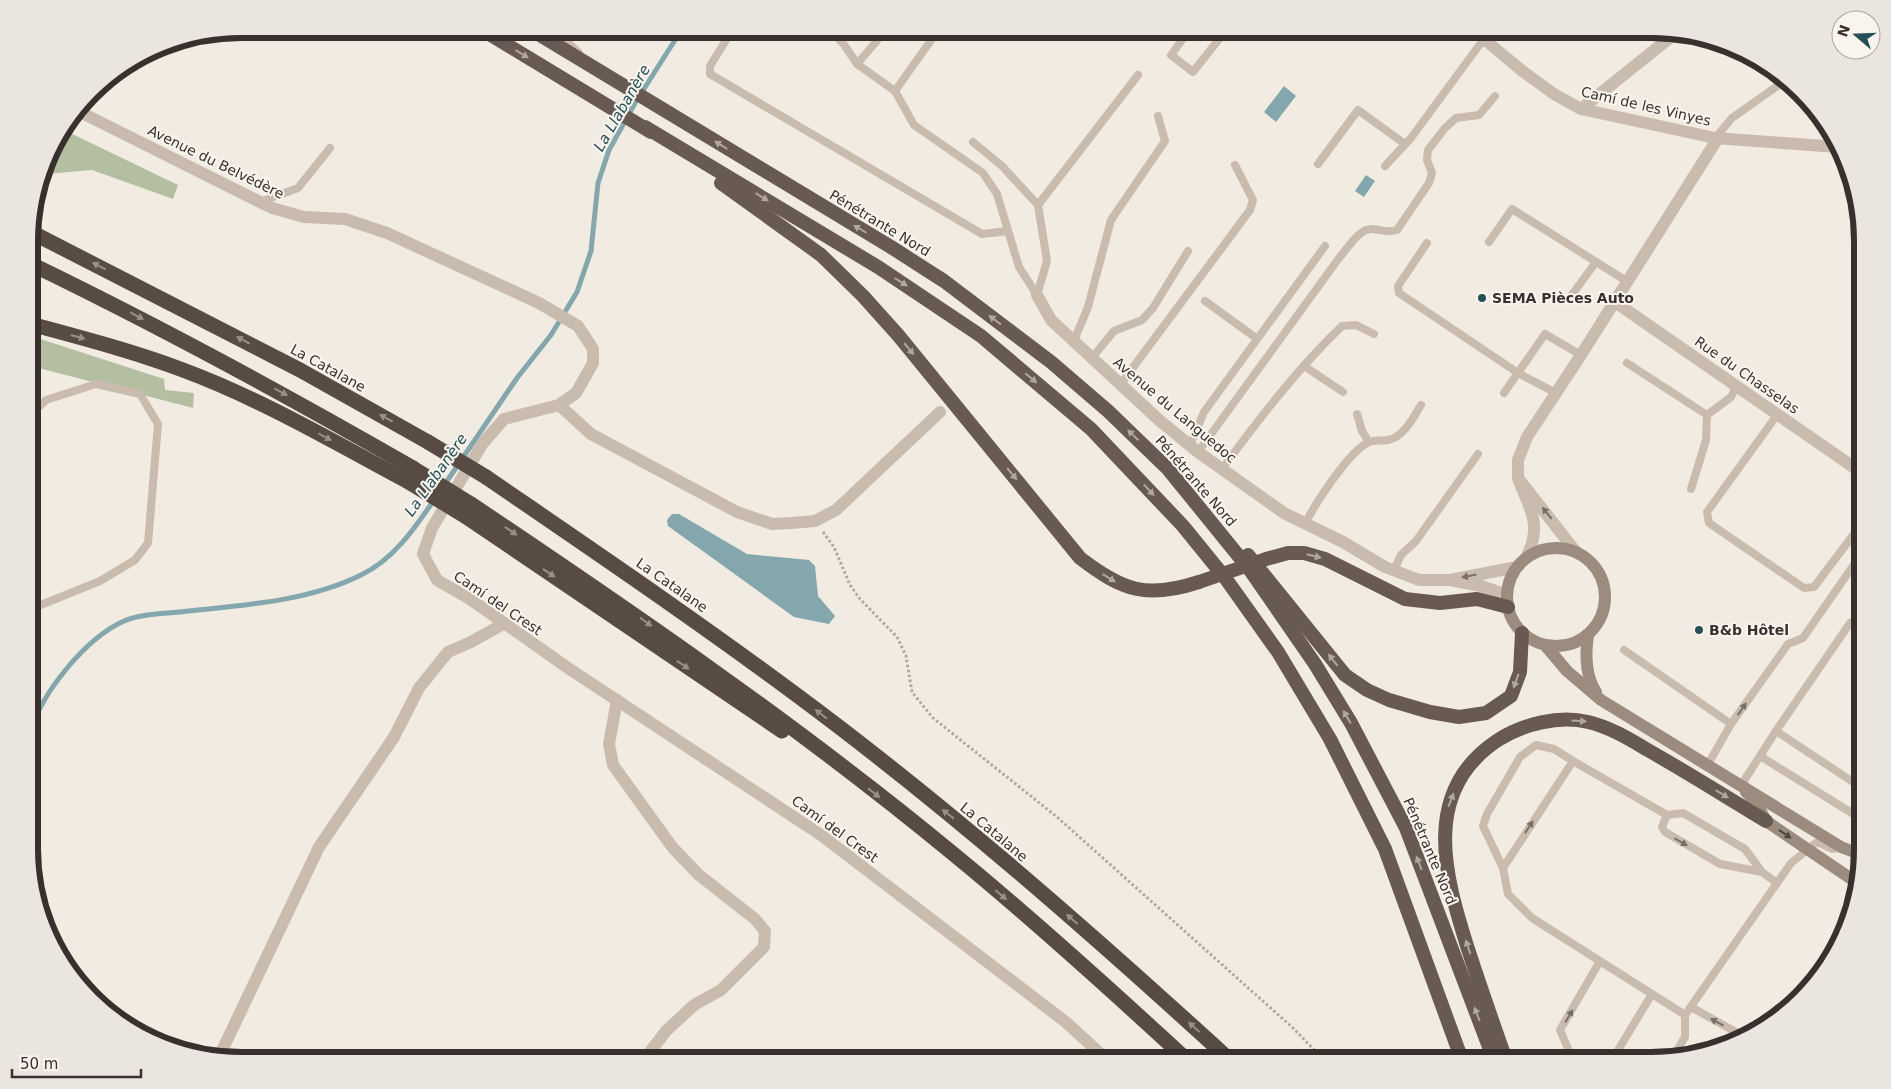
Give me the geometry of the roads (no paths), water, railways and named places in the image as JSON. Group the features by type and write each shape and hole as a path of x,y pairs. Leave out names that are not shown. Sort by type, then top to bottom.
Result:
{"highway":[{"path":"495,38 878,267 981,336 1091,429 1183,526 1226,578 1278,652 1330,739 1385,849 1459,1052"},
{"name":"Pénétrante Nord","path":"545,38 944,281 1051,362 1108,411 1168,469 1250,570 1315,664 1351,722 1406,828 1491,1052"},
{"path":"645,127 821,255 898,335 1073,546 1080,558 1119,584 1151,592 1173,590 1288,553 1304,554 1325,559 1405,599 1440,602 1477,598 1507,601"},
{"name":"La Catalane","path":"38,236 300,370 428,442 486,477 656,594 799,697 971,833 1128,967 1221,1052"},
{"path":"38,268 114,304 288,396 639,617 783,720 951,852 1106,986 1178,1052"},
{"path":"38,326 108,345 184,370 264,405 410,474"},
{"path":"1168,469 1263,571 1345,675 1367,690 1389,700 1430,712 1459,717 1486,713 1511,696 1520,672 1522,633"},
{"path":"1503,1052 1452,900 1443,836 1448,805 1457,785 1469,766 1492,745 1511,732 1532,725 1560,720 1587,721 1609,728 1766,821"}],"main road":[{"path":"1550,549 1576,552 1589,561 1599,574 1604,590 1604,607 1598,622 1588,635 1575,643 1560,646 1546,645 1533,641 1522,633 1513,621 1507,601 1510,580 1521,563 1550,549"},
{"path":"1588,635 1586,649 1588,680 1601,700"},
{"path":"1546,645 1566,671 1601,700 1740,787 1767,800 1841,847 1854,851"},
{"path":"1740,787 1757,804 1766,821 1851,879"}],"street":[{"path":"1581,109 1669,38"},
{"name":"Camí de les Vinyes","path":"1483,40 1554,94 1581,109 1716,138 1830,146"},
{"name":"Avenue du Belvédère","path":"82,113 272,208 304,217 345,219 387,233 539,304 578,326 593,348 593,363 576,393 559,406"},
{"path":"1521,563 1534,542 1536,527 1518,478 1518,460 1527,437 1628,282 1716,138"},
{"name":"Avenue du Languedoc","path":"1037,295 1051,320 1073,343 1120,385 1194,448 1284,513 1394,570 1420,580 1450,580 1481,586 1507,601"},
{"name":"Rue du Chasselas","path":"1615,302 1854,467"},
{"path":"559,406 591,434 737,512 772,524 815,521 836,510 940,412"},
{"name":"Camí del Crest","path":"559,406 504,419 483,443 432,528 423,554 437,580 470,599 617,700 821,835 1067,1023 1098,1052"},
{"path":"1518,478 1576,552"},
{"name":"Avenue du Languedoc","path":"1450,580 1521,563"},
{"path":"222,1051 319,846 394,737 419,688 448,652 504,624"},
{"path":"617,700 609,744 614,765 674,848 699,875 755,919 765,931 764,947 721,990 694,1005 666,1031 650,1052"}],"lane":[{"path":"563,38 597,69"},
{"path":"727,38 710,66 710,74 982,234 1008,231"},
{"path":"838,38 857,64 895,91 914,125 983,172 997,194 1019,267 1037,295"},
{"path":"857,64 879,38"},
{"path":"895,91 932,38"},
{"path":"1184,38 1171,56 1193,72 1220,38"},
{"path":"1384,166 1405,144 1483,40"},
{"path":"1038,205 1138,75"},
{"path":"1716,138 1732,118 1780,85"},
{"path":"1194,448 1339,258 1362,232 1371,229 1388,233 1397,230 1429,183 1432,173 1427,160 1428,150 1445,128 1456,118 1479,115 1495,96"},
{"path":"1318,164 1358,110 1405,144"},
{"path":"1073,343 1088,307 1111,220 1165,141 1158,116"},
{"path":"973,142 1002,166 1038,205 1047,261 1037,295"},
{"path":"260,202 298,188 330,148"},
{"path":"1120,385 1250,210 1254,200 1235,165"},
{"path":"1489,242 1512,209 1628,282"},
{"path":"1427,243 1398,286 1399,293 1518,373 1556,393"},
{"path":"1194,448 1204,412 1256,338 1325,246"},
{"path":"1091,359 1114,332 1142,320 1153,308 1188,251"},
{"path":"1571,296 1596,262"},
{"path":"1205,301 1256,338"},
{"path":"1222,469 1304,366 1342,326 1356,325 1374,334"},
{"path":"1504,393 1545,334 1581,355"},
{"path":"1627,363 1707,416"},
{"path":"1304,366 1343,392"},
{"path":"38,407 46,400 96,384 140,394 158,424 148,543 135,560 100,581 38,606"},
{"path":"1691,489 1706,440 1707,416 1731,397 1736,387"},
{"path":"1305,524 1321,496 1354,454 1369,442 1390,440 1404,431 1421,405"},
{"path":"1357,414 1362,431 1369,442"},
{"path":"1777,414 1707,512 1709,523 1804,588 1814,587 1854,534"},
{"path":"1394,570 1401,555 1416,541 1478,454"},
{"path":"1708,766 1731,724 1788,644 1803,638 1854,565"},
{"path":"1740,787 1850,623 1854,626"},
{"path":"1624,650 1731,724"},
{"path":"1776,731 1854,783"},
{"path":"1685,1015 1532,918 1508,894 1503,868 1483,826 1486,814 1520,757 1536,745 1554,749 1667,815 1683,813 1745,849 1762,872 1777,882"},
{"path":"1760,756 1854,814"},
{"path":"1503,868 1573,761"},
{"path":"1667,815 1662,827 1665,832 1720,864 1762,872"},
{"path":"1677,1050 1685,1037 1685,1015 1791,862 1817,842 1832,849 1841,847"},
{"path":"1570,1052 1560,1030 1600,961"},
{"path":"1617,1052 1652,994"},
{"path":"1691,1007 1737,1032"}],"water":[{"path":"1284,86 1296,96 1276,122 1264,112"},
{"path":"1366,175 1375,181 1364,197 1355,191"},
{"path":"672,514 679,514 747,554 809,560 815,566 818,596 835,616 829,624 794,617 668,526 667,520"}],"waterway":[{"name":"La Llabanère","path":"445,484 517,378 551,335 577,292 591,251 598,183 609,150 635,103 676,38"},
{"name":"La Llabanère","path":"38,714 55,684 67,668 95,640 124,621 139,616 276,600 320,591 341,584 373,569 393,552 411,532 434,500"}],"place":[{"name":"SEMA Pièces Auto","path":"1482,298"},
{"name":"B&b Hôtel","path":"1699,630"}]}
